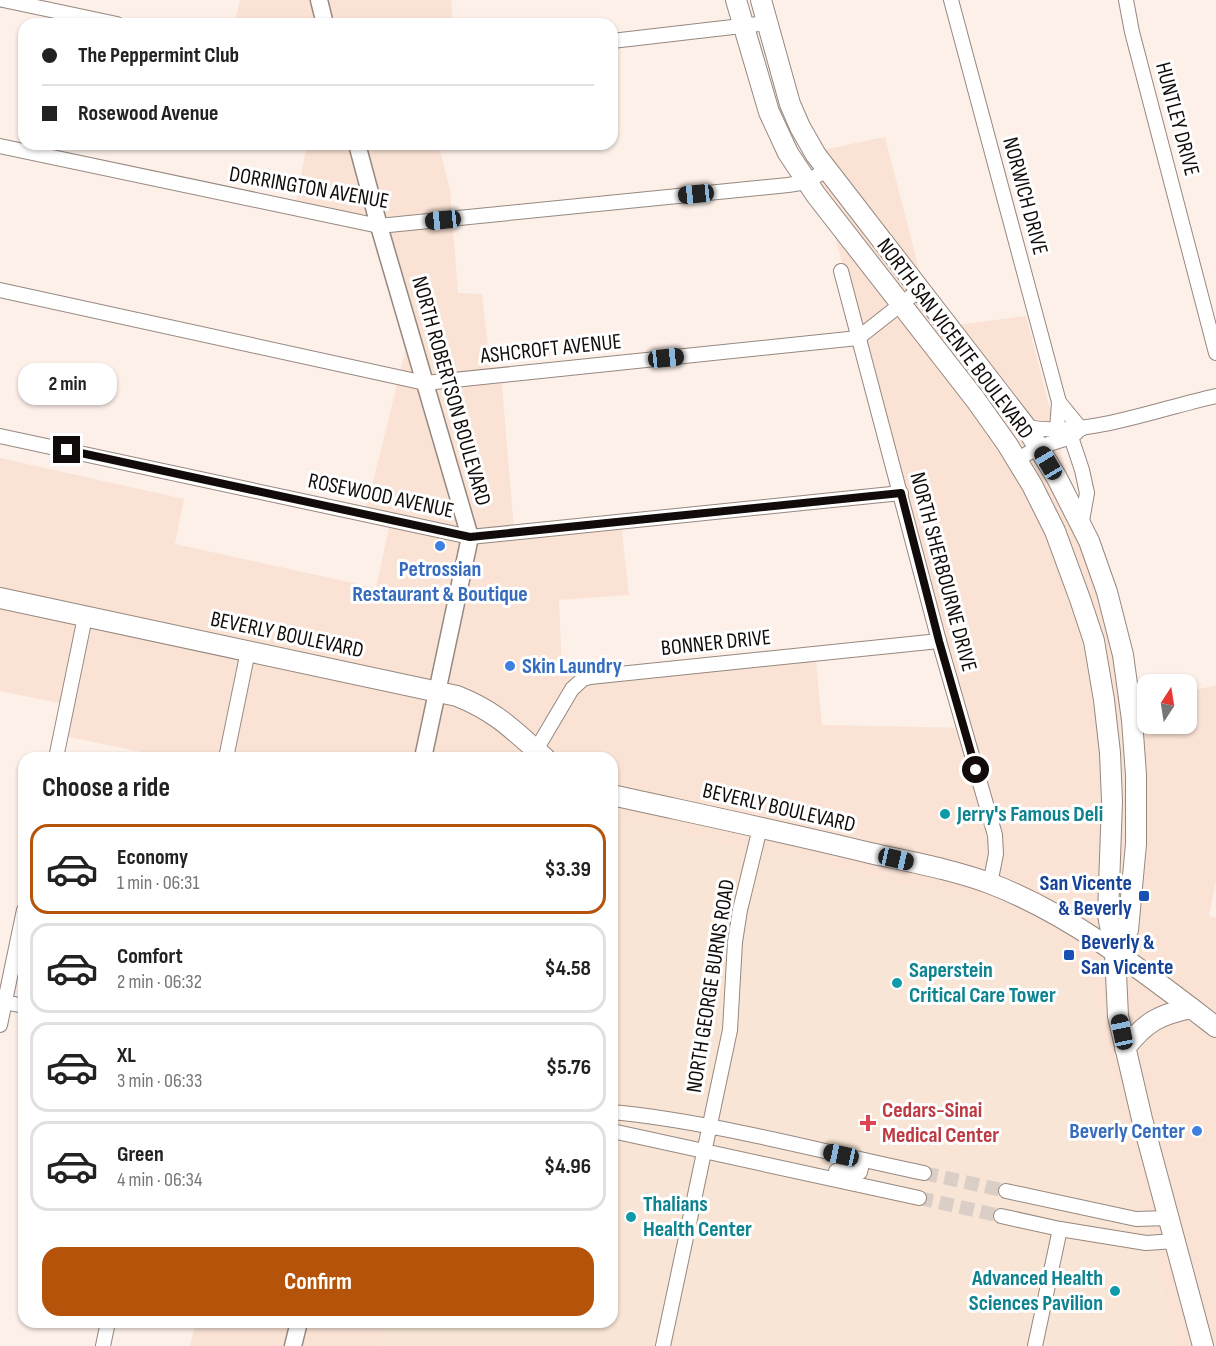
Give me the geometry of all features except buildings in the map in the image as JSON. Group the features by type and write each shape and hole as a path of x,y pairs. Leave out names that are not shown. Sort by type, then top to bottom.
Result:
{"main road":[{"name":"NORTH SAN VICENTE BOULEVARD","path":"736,0 763,94 778,134 807,182 975,399 1017,460 1055,531 1094,641 1104,700 1112,801 1108,915 1114,954"},
{"name":"NORTH SAN VICENTE BOULEVARD","path":"761,0 790,104 800,127 826,170 1026,427 1058,478 1081,526 1107,592 1123,655 1132,720 1136,776 1136,844 1128,930 1114,954"},
{"name":"BEVERLY BOULEVARD","path":"0,598 457,696 490,711 539,752"},
{"name":"BEVERLY BOULEVARD","path":"618,796 958,873 990,884 1029,901 1074,926 1216,1027"},
{"path":"1114,954 1118,1016 1125,1048 1203,1346"},
{"path":"1125,1048 1142,1027 1170,1012 1191,1008"}],"street":[{"path":"3,0 88,18"},
{"path":"319,0 324,18"},
{"name":"NORWICH DRIVE","path":"951,0 1059,402 1076,433 1087,493 1081,526"},
{"name":"HUNTLEY DRIVE","path":"1126,0 1132,32 1216,353"},
{"path":"618,40 767,23"},
{"name":"DORRINGTON AVENUE","path":"0,146 18,150"},
{"name":"DORRINGTON AVENUE","path":"19,150 379,226 807,182 826,170"},
{"name":"NORTH ROBERTSON BOULEVARD","path":"359,150 470,537 424,752"},
{"name":"NORTH SHERBOURNE DRIVE","path":"841,272 939,641 995,835 996,854 990,884"},
{"name":"ASHCROFT AVENUE","path":"0,290 425,383 858,338"},
{"path":"858,338 919,290"},
{"path":"1017,460 1039,447 1076,433 1216,396"},
{"name":"NORWICH DRIVE","path":"1057,430 1059,402"},
{"path":"1026,427 1076,433"},
{"name":"ROSEWOOD AVENUE","path":"0,436 470,537 901,493"},
{"path":"57,752 85,617"},
{"name":"BONNER DRIVE","path":"542,752 572,689 583,679 590,677 939,641"},
{"path":"227,752 248,651"},
{"name":"NORTH GEORGE BURNS ROAD","path":"663,1346 730,1030 735,942 760,828"},
{"path":"0,1025 2,1002 18,935"},
{"path":"2,1002 18,1005"},
{"path":"618,1113 710,1128 924,1173"},
{"path":"618,1132 919,1198"},
{"path":"820,1176 835,1170 852,1174 860,1172 863,1160"},
{"path":"1006,1191 1136,1219 1169,1218"},
{"path":"1001,1216 1060,1229 1146,1243 1175,1242"},
{"path":"1035,1346 1060,1229"},
{"path":"103,1346 107,1328"},
{"path":"293,1346 298,1328"}],"shaded area":[{"path":"240,0 451,0 452,18 236,18"},
{"path":"885,137 934,328 1026,316 1126,704 1137,702 1137,734 1197,734 1197,690 1216,685 1216,880 1209,916 1216,918 1216,1346 190,1346 194,1328 618,1328 618,752 141,752 55,734 64,704 0,691 0,458 184,499 175,544 376,588 391,518 365,514 410,332 379,225 295,208 306,150 440,150 450,189 458,293 482,294 491,373 501,373 514,530 621,524 629,595 559,600 562,676 815,650 822,725 966,728 916,533 812,152"},
{"name":"Cedars-Sinai Medical Center","path":"618,819 961,896 1003,909 1087,962 1177,1346 380,1346 384,1328 618,1328"}],"tunnel":[{"path":"924,1173 1006,1191"},
{"path":"919,1198 1001,1216"}],"place":[{"name":"Petrossian Restaurant & Boutique","path":"440,546"},
{"name":"Skin Laundry","path":"510,666"},
{"name":"Jerry's Famous Deli","path":"945,814"},
{"name":"San Vicente & Beverly","path":"1144,896"},
{"name":"Beverly & San Vicente","path":"1069,955"},
{"name":"Saperstein Critical Care Tower","path":"897,983"},
{"name":"Cedars-Sinai Medical Center","path":"868,1123"},
{"name":"Beverly Center","path":"1197,1131"},
{"name":"Thalians Health Center","path":"631,1217"},
{"name":"Advanced Health Sciences Pavilion","path":"1115,1291"}],"route":[{"path":"67,450 470,537 901,493 939,641 976,770"}]}
